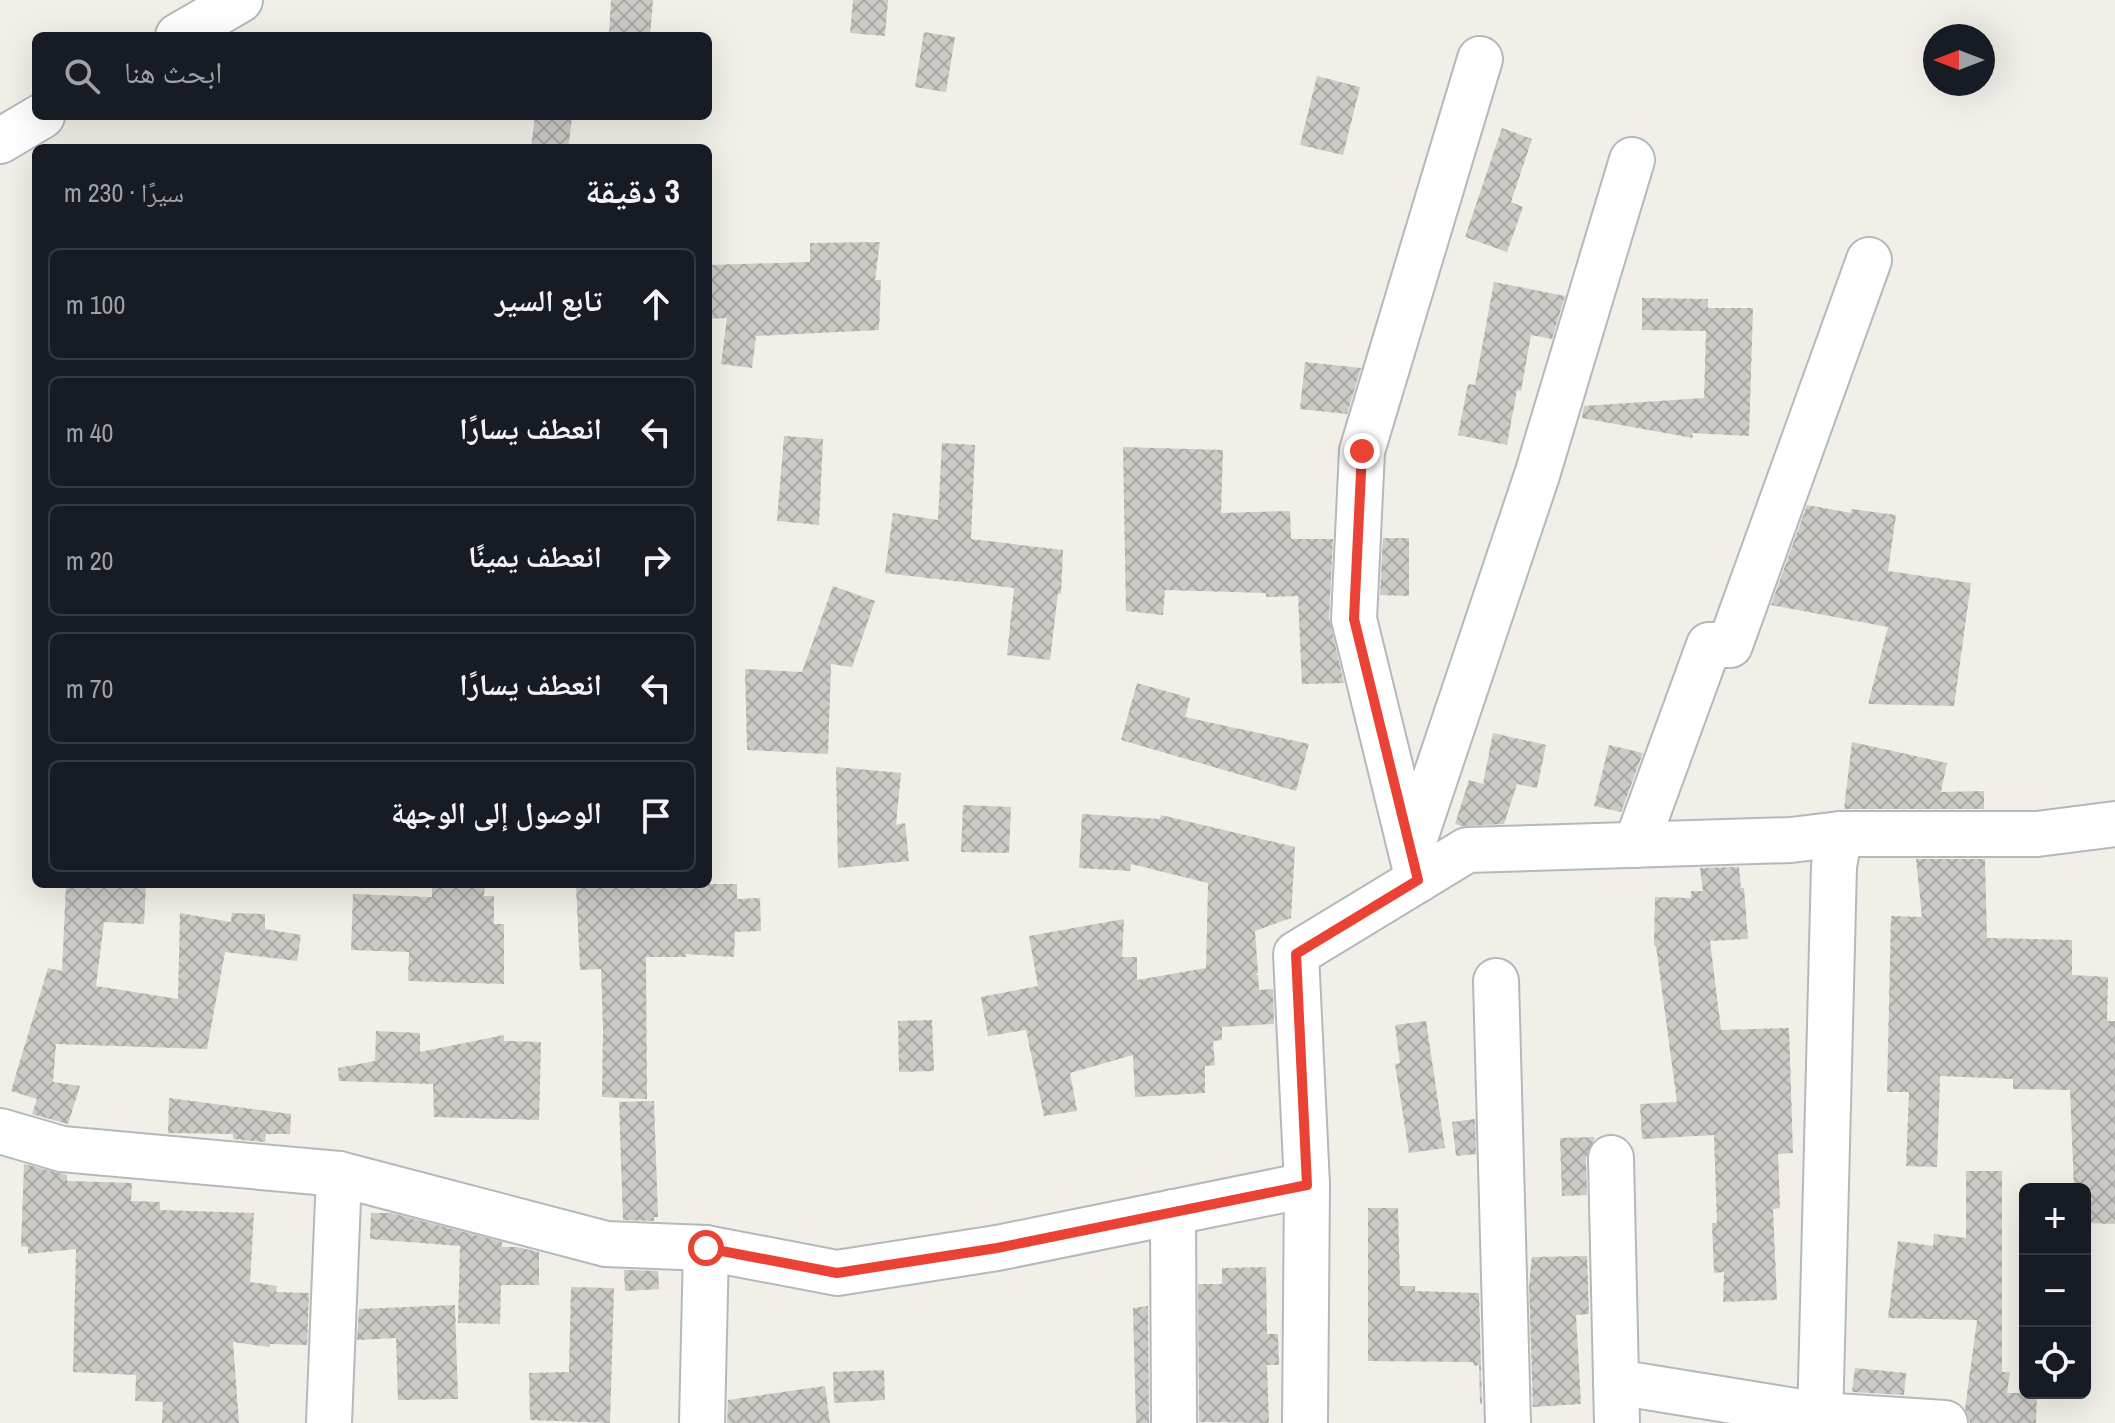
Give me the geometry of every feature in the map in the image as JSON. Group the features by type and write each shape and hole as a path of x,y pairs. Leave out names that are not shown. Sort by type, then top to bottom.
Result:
{"street":[{"path":"185,32 240,0"},
{"path":"1414,865 1354,619 1362,451 1480,59"},
{"path":"0,141 35,120"},
{"path":"1414,865 1632,160"},
{"path":"1636,845 1709,645 1730,645 1869,260"},
{"path":"1305,1423 1307,1185 1296,954 1414,865 1467,850 1791,840 1840,834 2037,834 2115,824"},
{"path":"1820,1419 1834,866 1840,834"},
{"path":"1496,981 1508,1423"},
{"path":"0,1131 62,1149 339,1174 606,1244 706,1248 837,1273 997,1248 1307,1185"},
{"path":"1611,1158 1616,1402 1820,1419 1945,1423"},
{"path":"329,1423 339,1174"},
{"path":"1173,1212 1174,1423"},
{"path":"702,1423 706,1248"}],"building":[{"path":"611,0 653,0 650,32 609,32"},
{"path":"853,0 888,0 885,36 850,33"},
{"path":"924,32 955,37 946,92 915,87"},
{"path":"1317,76 1360,87 1343,155 1300,145"},
{"path":"534,120 572,120 569,144 532,144"},
{"path":"1502,128 1532,139 1511,202 1523,207 1507,252 1465,237"},
{"path":"880,242 875,280 881,280 879,330 756,336 752,368 721,364 727,318 712,319 712,265 810,262 810,243"},
{"path":"1494,282 1565,296 1552,339 1531,335 1507,445 1458,435 1468,384 1475,385"},
{"path":"1642,298 1708,299 1708,308 1753,308 1749,436 1692,433 1693,438 1582,418 1584,406 1704,398 1706,331 1642,330"},
{"path":"1305,362 1361,368 1347,414 1300,409"},
{"path":"784,436 823,439 819,525 777,521"},
{"path":"942,443 975,445 971,539 1063,550 1061,594 1058,593 1050,660 1007,655 1014,588 885,573 893,513 938,520"},
{"path":"1123,447 1223,450 1221,513 1290,511 1291,539 1333,539 1329,618 1344,683 1302,684 1298,596 1266,597 1266,593 1165,590 1163,615 1126,611"},
{"path":"1807,505 1851,513 1851,509 1896,515 1888,571 1971,583 1954,706 1868,704 1888,627 1771,605"},
{"path":"1383,538 1409,538 1409,596 1380,595"},
{"path":"833,586 875,601 852,667 831,664 828,754 747,750 745,669 802,672"},
{"path":"1137,683 1190,698 1185,717 1309,744 1296,791 1121,740"},
{"path":"1493,733 1546,745 1537,788 1517,784 1504,824 1455,824 1469,780 1483,784"},
{"path":"1852,742 1947,763 1941,792 1984,791 1984,809 1844,809"},
{"path":"1609,745 1643,753 1621,812 1594,806"},
{"path":"836,767 901,773 896,825 905,823 909,861 838,868"},
{"path":"963,805 1011,807 1009,853 961,852"},
{"path":"1082,814 1160,819 1161,815 1295,847 1291,918 1255,931 1258,973 1255,975 1258,975 1259,990 1273,989 1274,1024 1222,1027 1222,1040 1213,1041 1215,1065 1205,1066 1205,1093 1135,1097 1133,1055 1070,1073 1077,1111 1044,1116 1026,1030 988,1036 981,997 1038,986 1029,936 1124,919 1122,957 1137,957 1137,980 1206,968 1208,883 1131,864 1130,871 1079,868"},
{"path":"1916,859 1985,859 1987,938 2072,940 2072,975 2108,977 2107,1021 2115,1021 2115,1224 2091,1223 2091,1183 2074,1183 2070,1090 2013,1089 2013,1079 1940,1076 1937,1167 1906,1166 1909,1092 1887,1092 1891,916 1922,917"},
{"path":"1739,867 1748,939 1710,941 1721,1030 1789,1028 1793,1153 1778,1154 1780,1208 1773,1209 1777,1300 1723,1302 1724,1272 1714,1273 1712,1223 1717,1223 1714,1135 1642,1139 1640,1104 1677,1102 1654,946 1655,897 1691,898 1691,891 1703,891 1700,868"},
{"path":"712,884 737,884 737,899 760,898 761,931 735,932 734,957 686,954 686,957 646,957 647,1099 602,1097 601,969 580,970 576,888 712,888"},
{"path":"66,888 146,888 144,924 104,922 96,986 178,999 180,913 231,922 232,913 265,914 265,929 301,935 297,961 225,952 207,1049 56,1044 53,1082 80,1086 68,1124 32,1114 37,1099 11,1091 48,968 62,971"},
{"path":"432,888 485,888 484,896 494,896 494,924 504,924 504,984 408,981 409,952 351,950 353,894 432,897"},
{"path":"932,1020 934,1071 899,1072 898,1021"},
{"path":"1426,1021 1445,1148 1409,1153 1395,1064 1400,1063 1395,1025"},
{"path":"376,1031 420,1033 420,1052 504,1035 504,1041 541,1042 539,1120 434,1117 433,1084 339,1081 338,1068 375,1061"},
{"path":"169,1098 291,1114 290,1134 266,1134 265,1142 233,1139 233,1134 168,1133"},
{"path":"654,1101 658,1217 654,1217 654,1221 623,1220 619,1102"},
{"path":"1475,1119 1476,1154 1456,1156 1452,1122"},
{"path":"1595,1137 1586,1158 1587,1195 1562,1196 1560,1138"},
{"path":"24,1164 67,1175 67,1181 132,1183 131,1201 160,1202 160,1210 254,1213 250,1282 277,1286 276,1292 309,1293 307,1345 270,1344 269,1347 233,1342 239,1423 162,1423 163,1402 135,1401 136,1375 73,1372 76,1249 28,1254 28,1247 21,1246"},
{"path":"1966,1171 2002,1171 2002,1372 2010,1372 2007,1393 2019,1393 2019,1399 2037,1399 2036,1423 1970,1423 1965,1409 1977,1320 1888,1318 1898,1241 1933,1246 1934,1234 1966,1238"},
{"path":"1368,1208 1398,1208 1400,1286 1415,1286 1415,1291 1479,1293 1482,1404 1479,1365 1474,1366 1473,1362 1368,1361"},
{"path":"371,1213 391,1213 502,1242 502,1247 539,1252 539,1285 501,1285 500,1324 458,1323 460,1246 370,1239"},
{"path":"1587,1256 1589,1314 1576,1315 1581,1404 1533,1407 1529,1285 1532,1257"},
{"path":"1266,1267 1267,1334 1278,1334 1279,1365 1267,1365 1269,1423 1199,1422 1198,1284 1222,1284 1222,1268"},
{"path":"624,1270 658,1271 659,1289 625,1291"},
{"path":"571,1287 614,1288 610,1423 530,1420 529,1373 569,1372"},
{"path":"455,1305 458,1399 398,1400 396,1338 357,1340 359,1309"},
{"path":"1148,1306 1149,1423 1136,1423 1133,1308"},
{"path":"1855,1368 1906,1373 1904,1395 1852,1392"},
{"path":"884,1370 885,1400 834,1403 833,1372"},
{"path":"825,1386 830,1423 727,1423 728,1400"}],"route":[{"path":"706,1248 837,1273 997,1248 1307,1185 1296,954 1418,880 1354,619 1362,451"}]}
